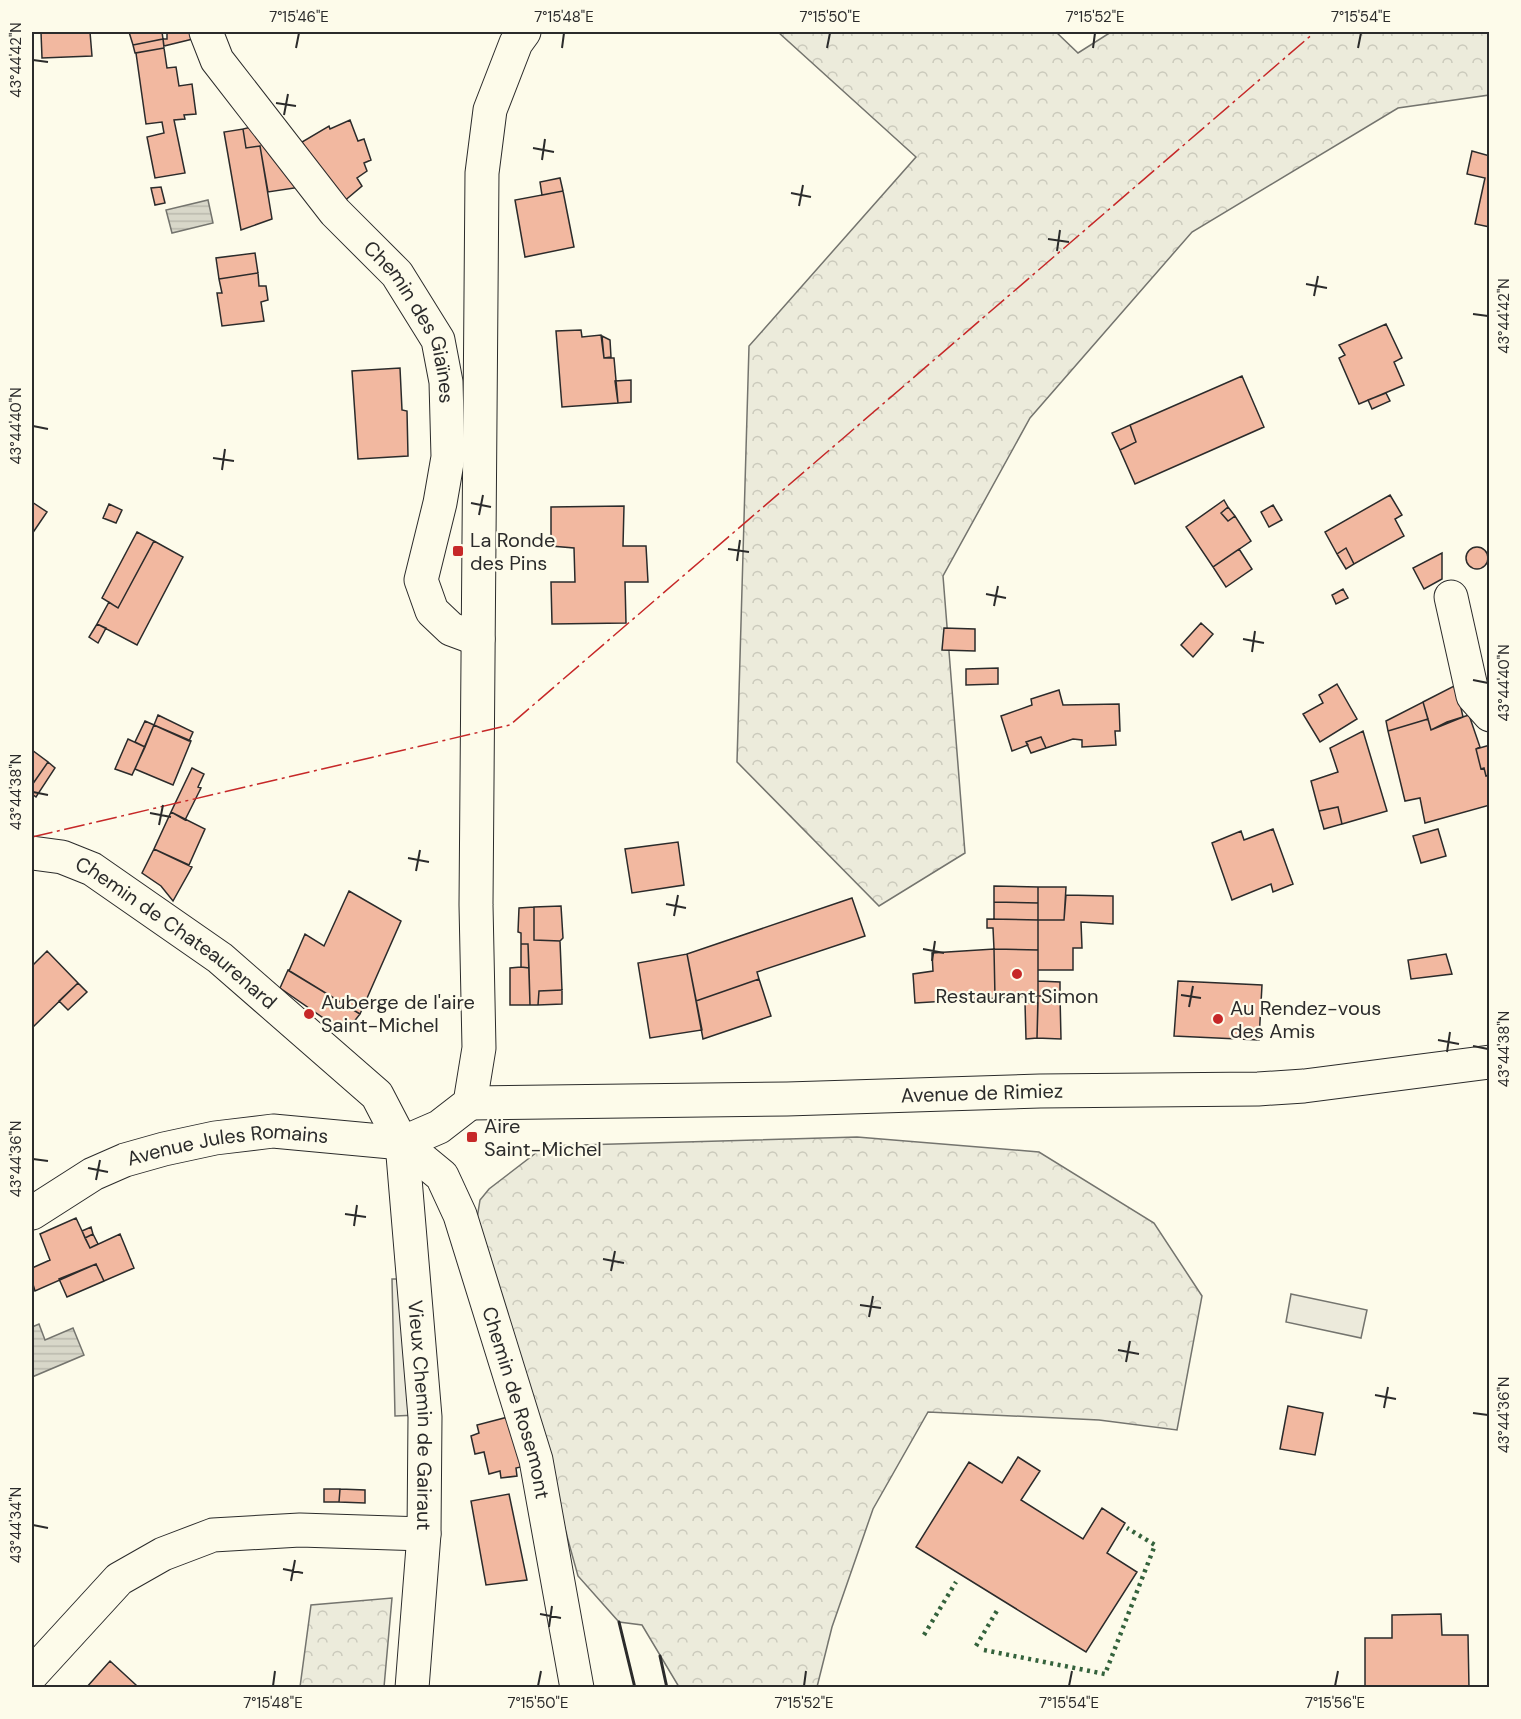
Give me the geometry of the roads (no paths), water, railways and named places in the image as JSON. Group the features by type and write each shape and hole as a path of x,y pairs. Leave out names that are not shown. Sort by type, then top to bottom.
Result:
{"street":[{"name":"Chemin des Giaïnes","path":"206,32 217,60 335,212 397,274 438,340 446,382 448,457 440,504 421,580 432,611 451,629 478,639"},
{"path":"402,1143 440,1127 470,1103 479,1048 476,905 482,173 490,110 516,44 524,32"},
{"path":"1451,597 1473,696 1490,715"},
{"name":"Chemin de Chateaurenard","path":"32,853 62,857 92,869 220,958 377,1095 402,1143"},
{"name":"Avenue de Rimiez","path":"470,1103 787,1099 1040,1091 1258,1089 1304,1086 1490,1062"},
{"name":"Avenue Jules Romains","path":"32,1213 93,1174 125,1160 215,1138 273,1131 402,1143"},
{"name":"Vieux Chemin de Gairaut","path":"402,1143 425,1416 424,1534 412,1688"},
{"name":"Chemin de Rosemont","path":"402,1143 442,1176 460,1215 536,1460 577,1688"},
{"path":"32,1674 119,1580 162,1554 213,1535 300,1530 424,1534"}],"place":[{"name":"La Ronde des Pins","path":"458,551"},
{"name":"Restaurant Simon","path":"1017,974"},
{"name":"Auberge de l'aire Saint-Michel","path":"309,1014"},
{"name":"Au Rendez-vous des Amis","path":"1218,1019"},
{"name":"Aire Saint-Michel","path":"472,1137"}]}
